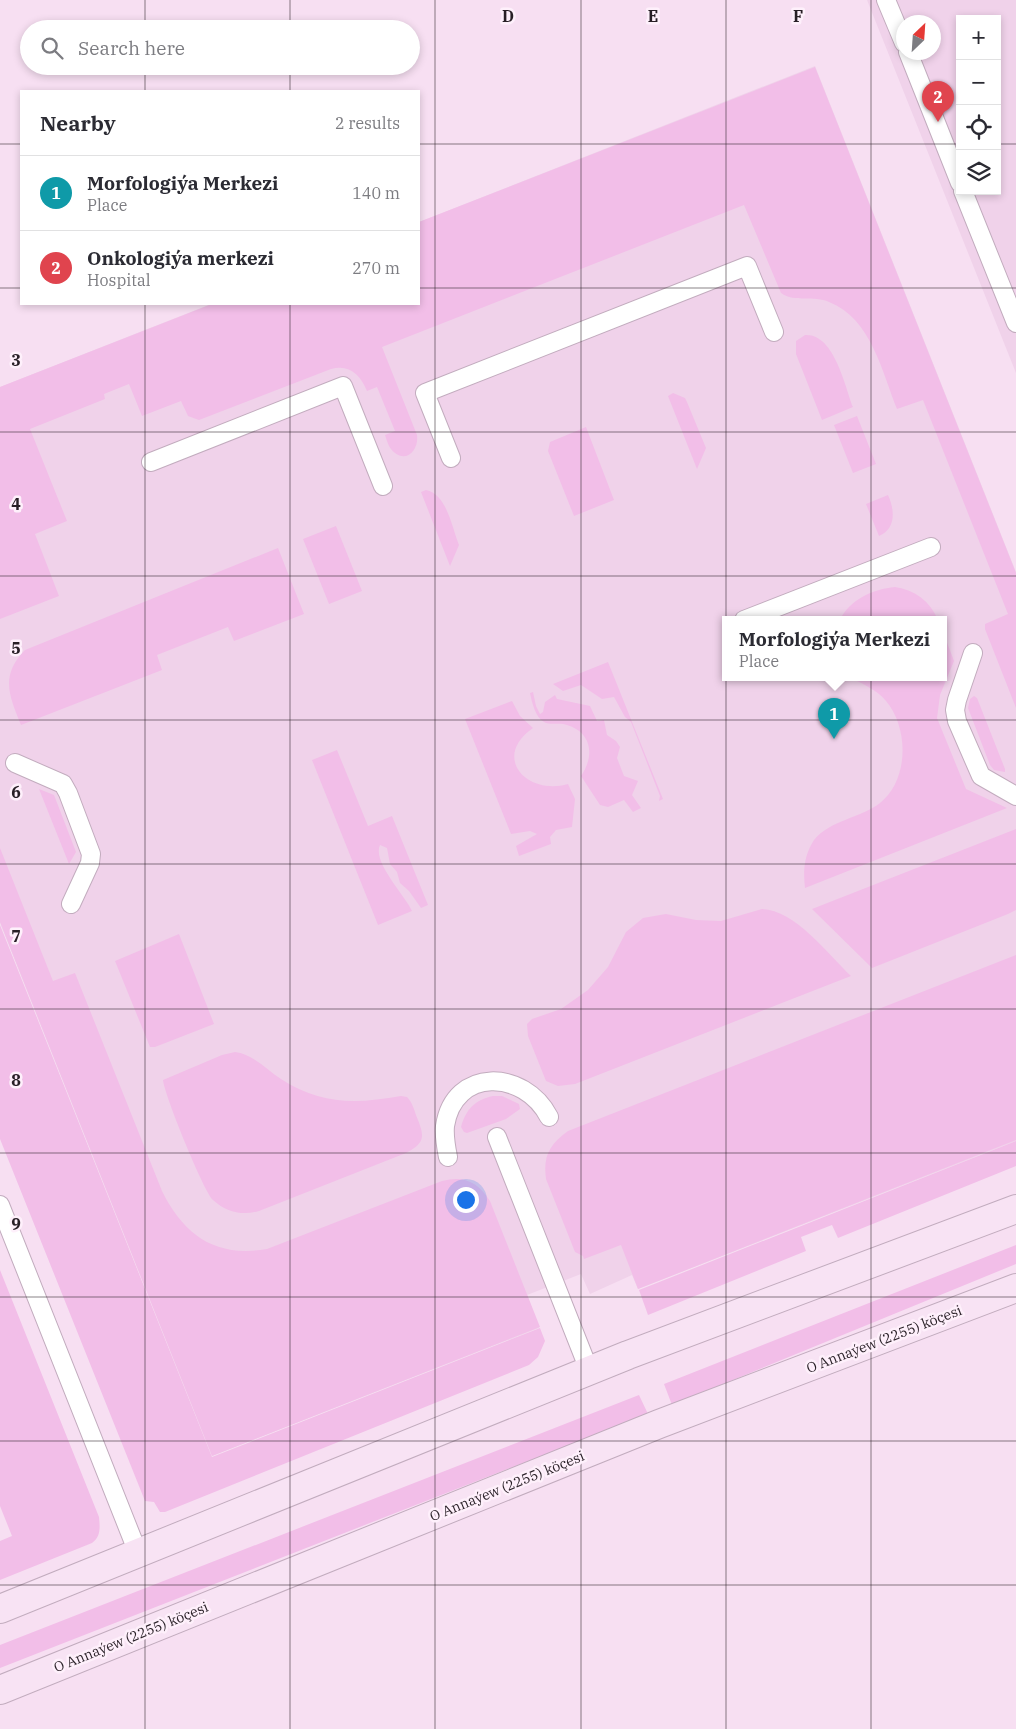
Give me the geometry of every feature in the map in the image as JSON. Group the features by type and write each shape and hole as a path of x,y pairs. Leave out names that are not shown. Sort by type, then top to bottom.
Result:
{"main road":[{"path":"0,1609 589,1370 1016,1209"},
{"name":"O Annaýew (2255) köçesi","path":"0,1690 659,1424 1016,1288"}],"lane":[{"path":"886,0 896,23"},
{"path":"911,60 956,172"},
{"path":"965,195 1016,322"},
{"path":"451,458 425,392 747,266 774,332"},
{"path":"151,462 343,386 383,486"},
{"path":"754,616 931,547"},
{"path":"973,654 957,700 955,710 957,721 981,776 1016,796"},
{"path":"15,763 63,784 82,828 89,846 90,863 71,904"},
{"path":"448,1157 445,1126 450,1111 456,1100 478,1084 491,1081 517,1085 542,1104 549,1117"},
{"path":"497,1138 589,1370"},
{"path":"0,1204 138,1553"}],"shaded area":[{"path":"867,0 1016,0 1016,373"},
{"path":"815,66 1016,572 1016,1141 638,1289 632,1275 590,1294 581,1274 527,1295 539,1328 212,1456 0,923 0,387 208,305 420,305 420,222"},
{"path":"815,67 1016,573 1016,708 985,629 985,624 1008,614 923,400 897,409 880,363 865,333 855,320 843,310 823,300 792,298 781,293 744,205 382,347 417,435 416,445 412,453 408,455 400,456 388,445 385,435 395,431 377,387 367,391 357,375 343,368 331,369 199,420 188,416 181,401 142,416 129,384 104,394 105,399 30,429 67,521 35,534 59,596 0,619 0,387 209,305 420,305 420,222"},
{"path":"805,335 815,337 824,342 831,351 842,374 853,407 822,420 796,354 796,341"},
{"path":"673,393 685,398 706,448 697,469 668,396"},
{"path":"857,416 876,464 853,473 834,425"},
{"path":"586,427 614,500 574,516 548,451 550,442"},
{"path":"426,490 439,498 444,505 459,545 450,566 421,492"},
{"path":"888,495 893,513 891,524 885,533 879,536 866,504"},
{"path":"336,526 362,591 329,604 303,539"},
{"path":"278,548 304,614 234,641 228,627 157,655 162,670 21,725 10,695 9,686 12,668 25,650"},
{"path":"887,588 902,588 915,594 931,607 936,616 842,616 856,601 870,593"},
{"path":"947,643 954,661 947,678"},
{"path":"608,662 663,799 659,801 660,796 631,722 625,717 614,697 602,699 581,685 563,691 553,684"},
{"path":"857,681 946,681 940,695 937,718 966,789 1007,808 805,888 805,863 808,851 814,840 828,828 880,803 890,793 901,768 903,754 902,739 894,712 886,701 870,688"},
{"path":"533,692 540,714 543,712 545,702 555,695 557,699 590,706 597,721 604,720 607,735 616,741 620,747 617,758 624,776 638,781 632,795 641,808 633,812 624,800 608,807 600,805 581,776 586,768 589,751 585,737 572,727 541,720 533,705 530,693"},
{"path":"974,696 977,698 1005,772 994,770 990,765 968,708 970,699"},
{"path":"512,701 520,716 533,728 521,739 515,751 515,762 519,771 528,779 539,784 553,786 568,784 575,799 572,827 556,830 550,837 551,844 519,856 516,846 537,834 530,831 511,834 465,719"},
{"path":"337,750 368,826 392,816 428,905 421,908 409,891 400,883 397,872 390,864 387,848 380,845 379,852 385,869 412,911 378,925 312,760"},
{"path":"39,789 54,795 76,852 69,864"},
{"path":"1016,829 1016,910 872,968 812,909"},
{"path":"0,848 53,981 75,973 162,1191 180,1220 191,1231 203,1240 232,1250 267,1249 442,1181 450,1179 464,1180 481,1189 490,1201 540,1327 212,1456 0,922"},
{"path":"762,909 774,911 799,925 851,976 575,1084 558,1086 546,1081 528,1036 527,1024 532,1019 561,1009 588,990 608,967 626,932 643,918 666,914 696,920 721,921"},
{"path":"0,925 212,1457 540,1328 545,1341 538,1357 529,1365 165,1512 160,1512 154,1502 145,1501 0,1139"},
{"path":"179,934 214,1024 155,1047 150,1047 115,961"},
{"path":"1016,955 1016,1140 638,1289 621,1245 584,1259 583,1256 575,1252 546,1179 545,1171 547,1157 552,1146 568,1131"},
{"path":"235,1052 254,1059 296,1088 325,1098 354,1101 407,1097 413,1106 421,1128 421,1141 406,1153 259,1211 240,1213 229,1210 213,1200 208,1193 177,1122 163,1080 222,1055"},
{"path":"493,1096 502,1096 519,1104 520,1109 506,1119 467,1133 464,1132 461,1127 472,1106 481,1100"},
{"path":"1016,1141 1016,1166 838,1238 832,1225 801,1237 806,1251 648,1315 639,1290"},
{"path":"1016,1245 1016,1264 672,1405 664,1384"},
{"path":"0,1270 99,1517 100,1528 97,1538 92,1543 0,1580 0,1541 12,1536 0,1506"},
{"path":"639,1395 648,1414 0,1668 0,1645"}],"place":[{"name":"Onkologiýa merkezi","path":"938,122"},
{"name":"Morfologiýa Merkezi","path":"834,739"}]}
